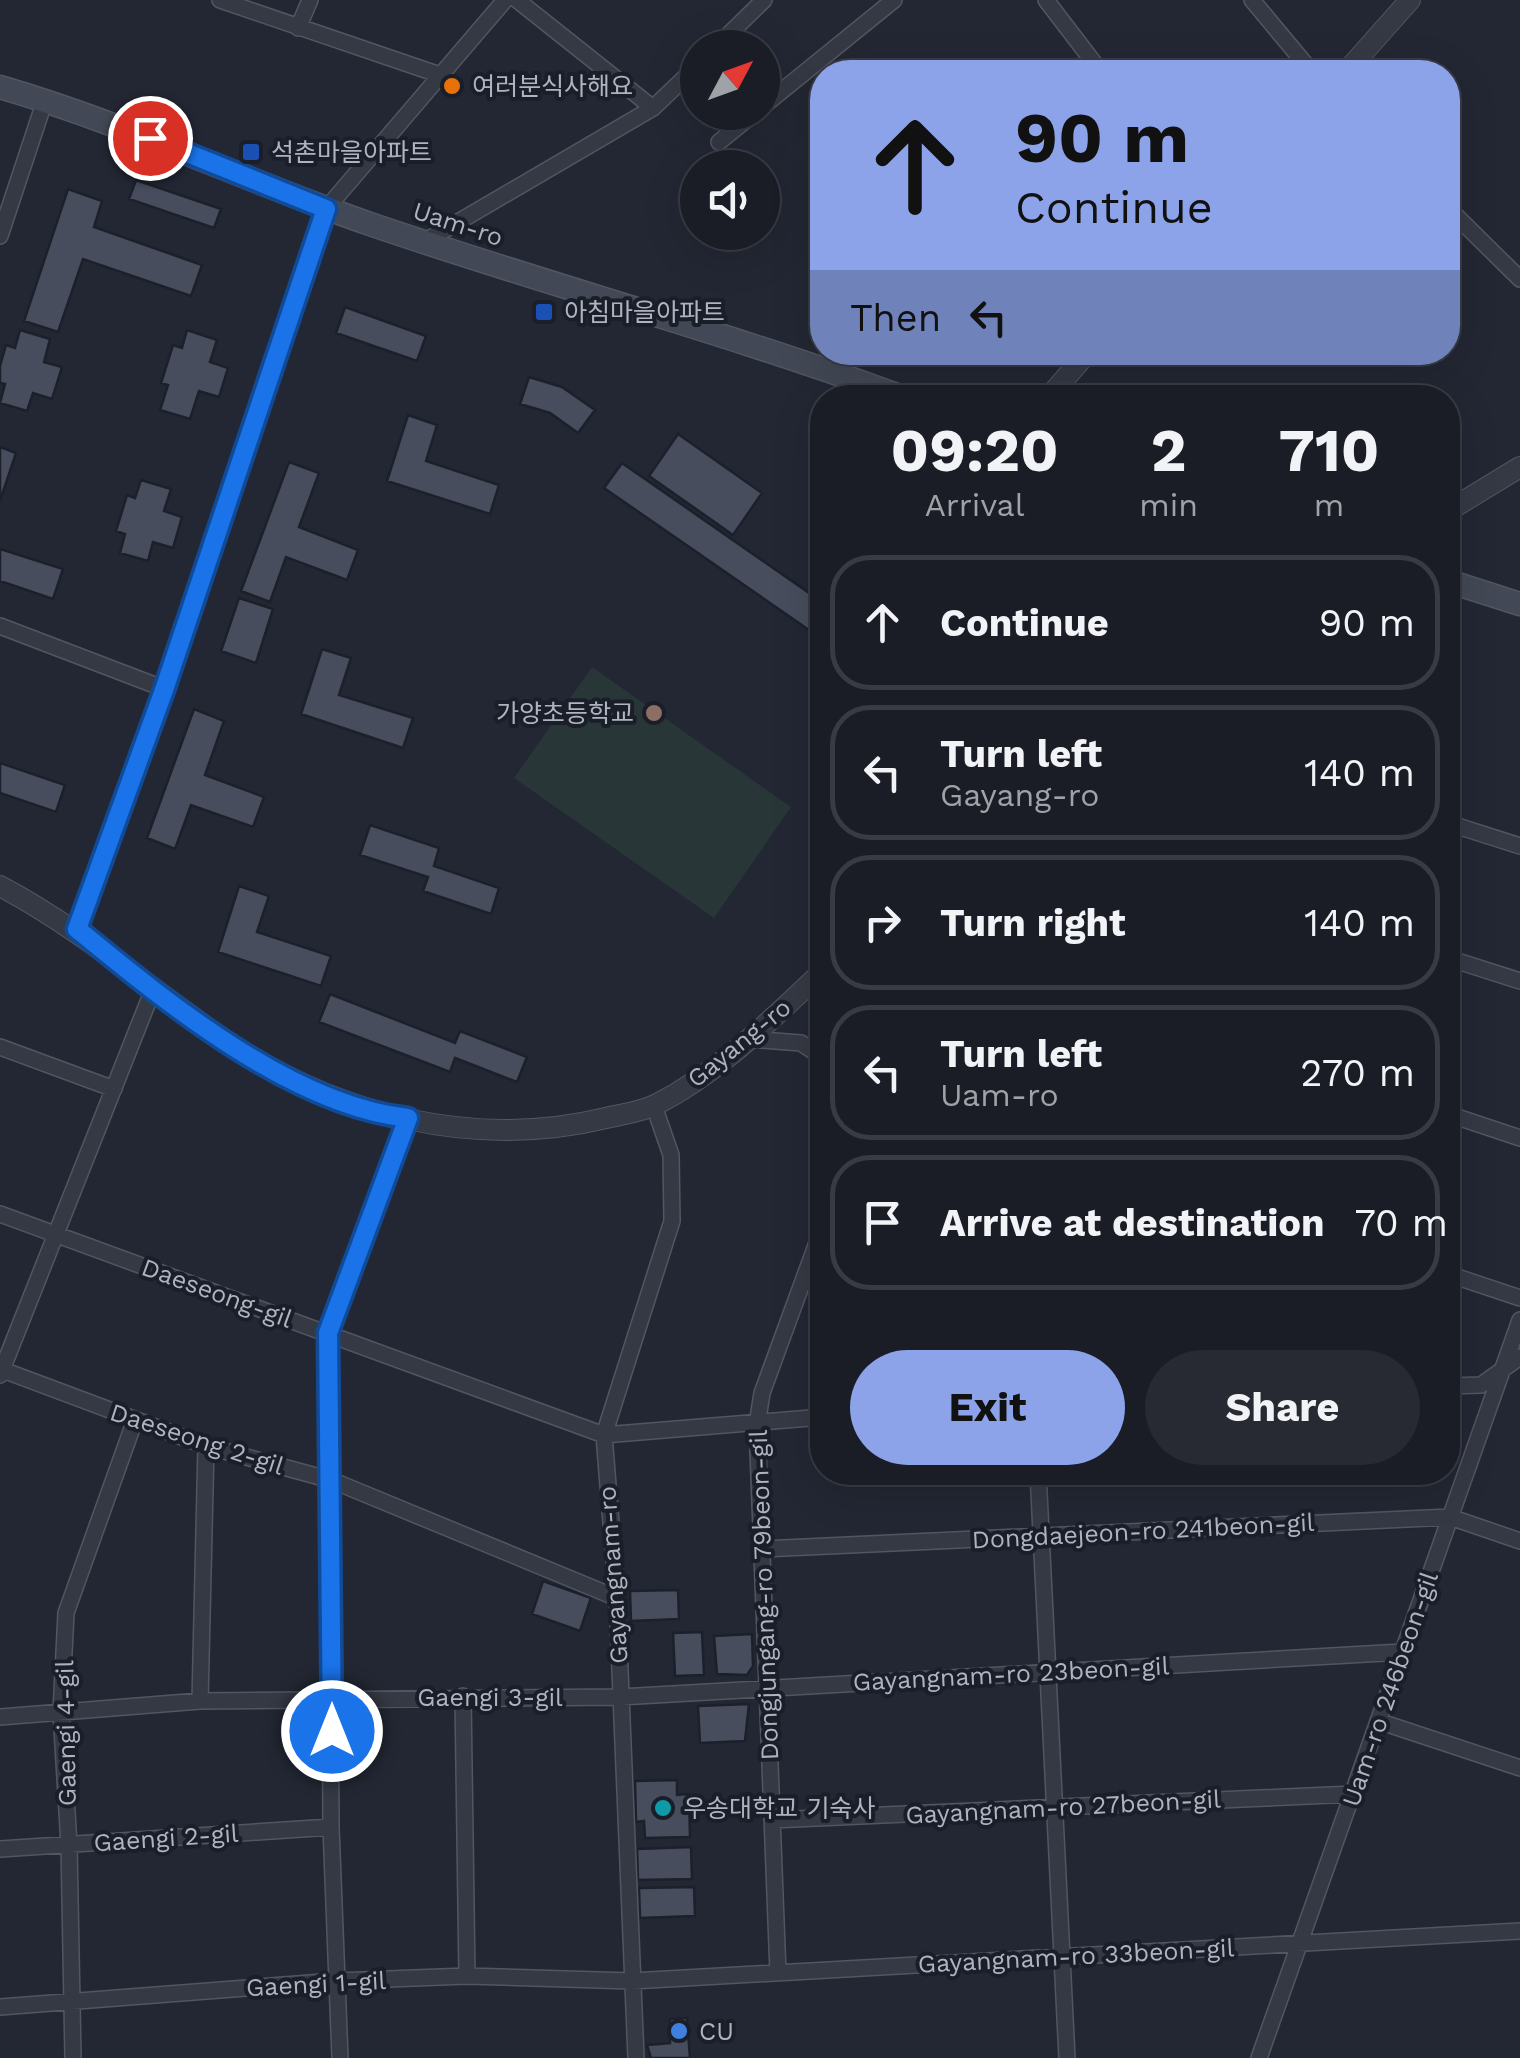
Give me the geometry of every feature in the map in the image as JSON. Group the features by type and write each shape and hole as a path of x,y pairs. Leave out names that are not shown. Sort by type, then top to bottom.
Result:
{"main road":[{"name":"Uam-ro","path":"0,87 44,100 326,209 810,363"},
{"name":"Uam-ro","path":"815,365 869,385"},
{"path":"1460,585 1520,604"}],"street":[{"path":"220,0 443,76"},
{"path":"298,28 310,0"},
{"path":"77,929 164,690 326,209 505,0"},
{"path":"517,0 652,108"},
{"path":"733,30 764,0"},
{"path":"820,60 894,0"},
{"path":"1046,0 1092,60"},
{"path":"1252,0 1302,60"},
{"path":"1357,60 1410,0"},
{"path":"780,92 810,68"},
{"path":"424,242 652,108 680,81"},
{"path":"0,236 44,100"},
{"path":"719,142 734,130"},
{"path":"1460,220 1520,279"},
{"path":"1059,385 1077,365"},
{"path":"1460,504 1520,467"},
{"path":"0,626 164,690"},
{"path":"1460,827 1520,846"},
{"name":"Gayang-ro","path":"0,886 77,929 226,1041 308,1088 408,1118 487,1133 568,1127 654,1106 708,1074 810,983"},
{"path":"1460,962 1520,981"},
{"path":"1,1372 154,988"},
{"path":"749,1039 801,1043 810,1049"},
{"path":"0,1047 114,1089"},
{"name":"Gayangnam-ro","path":"636,2058 617,1598 604,1435 672,1221 671,1155 654,1106"},
{"path":"340,2058 331,1826 328,1333 408,1118"},
{"path":"1460,1118 1520,1138"},
{"name":"Daeseong-gil","path":"0,1214 604,1435"},
{"name":"Dongjungang-ro 79beon-gil","path":"778,1973 757,1424 762,1394 810,1261"},
{"path":"1460,1278 1520,1298"},
{"name":"Uam-ro 246beon-gil","path":"1259,2058 1520,1320"},
{"path":"1460,1386 1482,1385 1520,1357"},
{"name":"Daeseong 2-gil","path":"1,1372 206,1446 331,1480 617,1598"},
{"path":"604,1435 810,1418"},
{"name":"Gaengi 4-gil","path":"73,2058 69,1845 61,1712 66,1613 135,1420"},
{"path":"200,1701 206,1446"},
{"path":"1039,1485 1067,2058"},
{"name":"Dongdaejeon-ro 241beon-gil","path":"762,1548 1450,1518 1520,1541"},
{"name":"Gayangnam-ro 23beon-gil","path":"620,1697 1402,1652"},
{"path":"463,1696 466,1976"},
{"name":"Gaengi 3-gil","path":"0,1717 200,1701 620,1697"},
{"path":"1378,1721 1520,1768"},
{"name":"Gayangnam-ro 27beon-gil","path":"772,1820 1353,1794"},
{"name":"Gaengi 2-gil","path":"0,1850 331,1826"},
{"name":"Gayangnam-ro 33beon-gil","path":"632,1981 1520,1931"},
{"name":"Gaengi 1-gil","path":"0,2006 336,1981 466,1976 632,1981"}],"shaded area":[{"path":"592,667 791,807 714,918 514,778"}],"building":[{"path":"136,180 221,209 214,228 129,199"},
{"path":"68,189 102,201 94,227 202,265 191,296 83,259 58,332 24,321"},
{"path":"345,307 426,336 417,361 336,333"},
{"path":"20,330 50,339 44,362 62,367 52,399 33,393 27,411 0,403 5,384 0,383 0,366 6,345 15,348"},
{"path":"187,330 217,340 210,362 228,368 219,397 199,391 190,419 160,410 168,385 161,383 173,345 182,348"},
{"path":"529,377 562,387 595,410 578,433 550,413 520,404"},
{"path":"408,415 437,425 426,461 499,485 490,514 387,481"},
{"path":"678,434 762,493 733,535 649,476"},
{"path":"0,447 16,453 0,501"},
{"path":"289,462 319,473 299,527 358,550 347,580 286,557 270,602 241,591"},
{"path":"622,463 810,594 810,631 604,488"},
{"path":"141,480 171,489 164,511 182,517 173,548 153,542 148,561 120,553 125,534 116,531 127,495 135,498"},
{"path":"0,549 63,569 53,599 0,581"},
{"path":"239,598 273,609 256,663 221,651"},
{"path":"322,649 351,658 339,695 413,718 403,748 301,714"},
{"path":"194,709 224,721 205,775 264,797 253,827 191,805 175,849 147,838"},
{"path":"0,763 65,785 56,812 0,793"},
{"path":"370,825 439,848 434,866 499,888 491,914 423,891 428,877 360,855"},
{"path":"239,886 269,896 257,932 331,956 321,986 218,952"},
{"path":"330,994 455,1043 460,1031 527,1057 517,1082 455,1058 450,1072 319,1022"},
{"path":"543,1581 591,1598 580,1631 532,1614"},
{"path":"678,1590 679,1619 631,1621 630,1591"},
{"path":"702,1632 704,1675 675,1676 673,1633"},
{"path":"752,1634 753,1666 747,1675 717,1674 714,1636"},
{"path":"749,1704 745,1741 700,1743 698,1706"},
{"name":"우송대학교 기숙사","path":"677,1780 677,1795 689,1794 690,1837 645,1838 644,1821 636,1822 635,1781"},
{"path":"691,1847 692,1879 638,1880 637,1849"},
{"path":"694,1887 695,1916 640,1918 639,1888"},
{"name":"CU","path":"687,2018 690,2058 651,2058 647,2045 670,2043 670,2019"}],"place":[{"name":"여러분식사해요","path":"452,86"},
{"name":"석촌마을아파트","path":"251,152"},
{"name":"아침마을아파트","path":"544,312"},
{"name":"가양초등학교","path":"654,713"},
{"name":"우송대학교 기숙사","path":"663,1808"},
{"name":"CU","path":"679,2031"}],"route":[{"path":"150,138 326,209 164,690 77,929 226,1041 308,1088 408,1118 328,1333 332,1731"}]}
